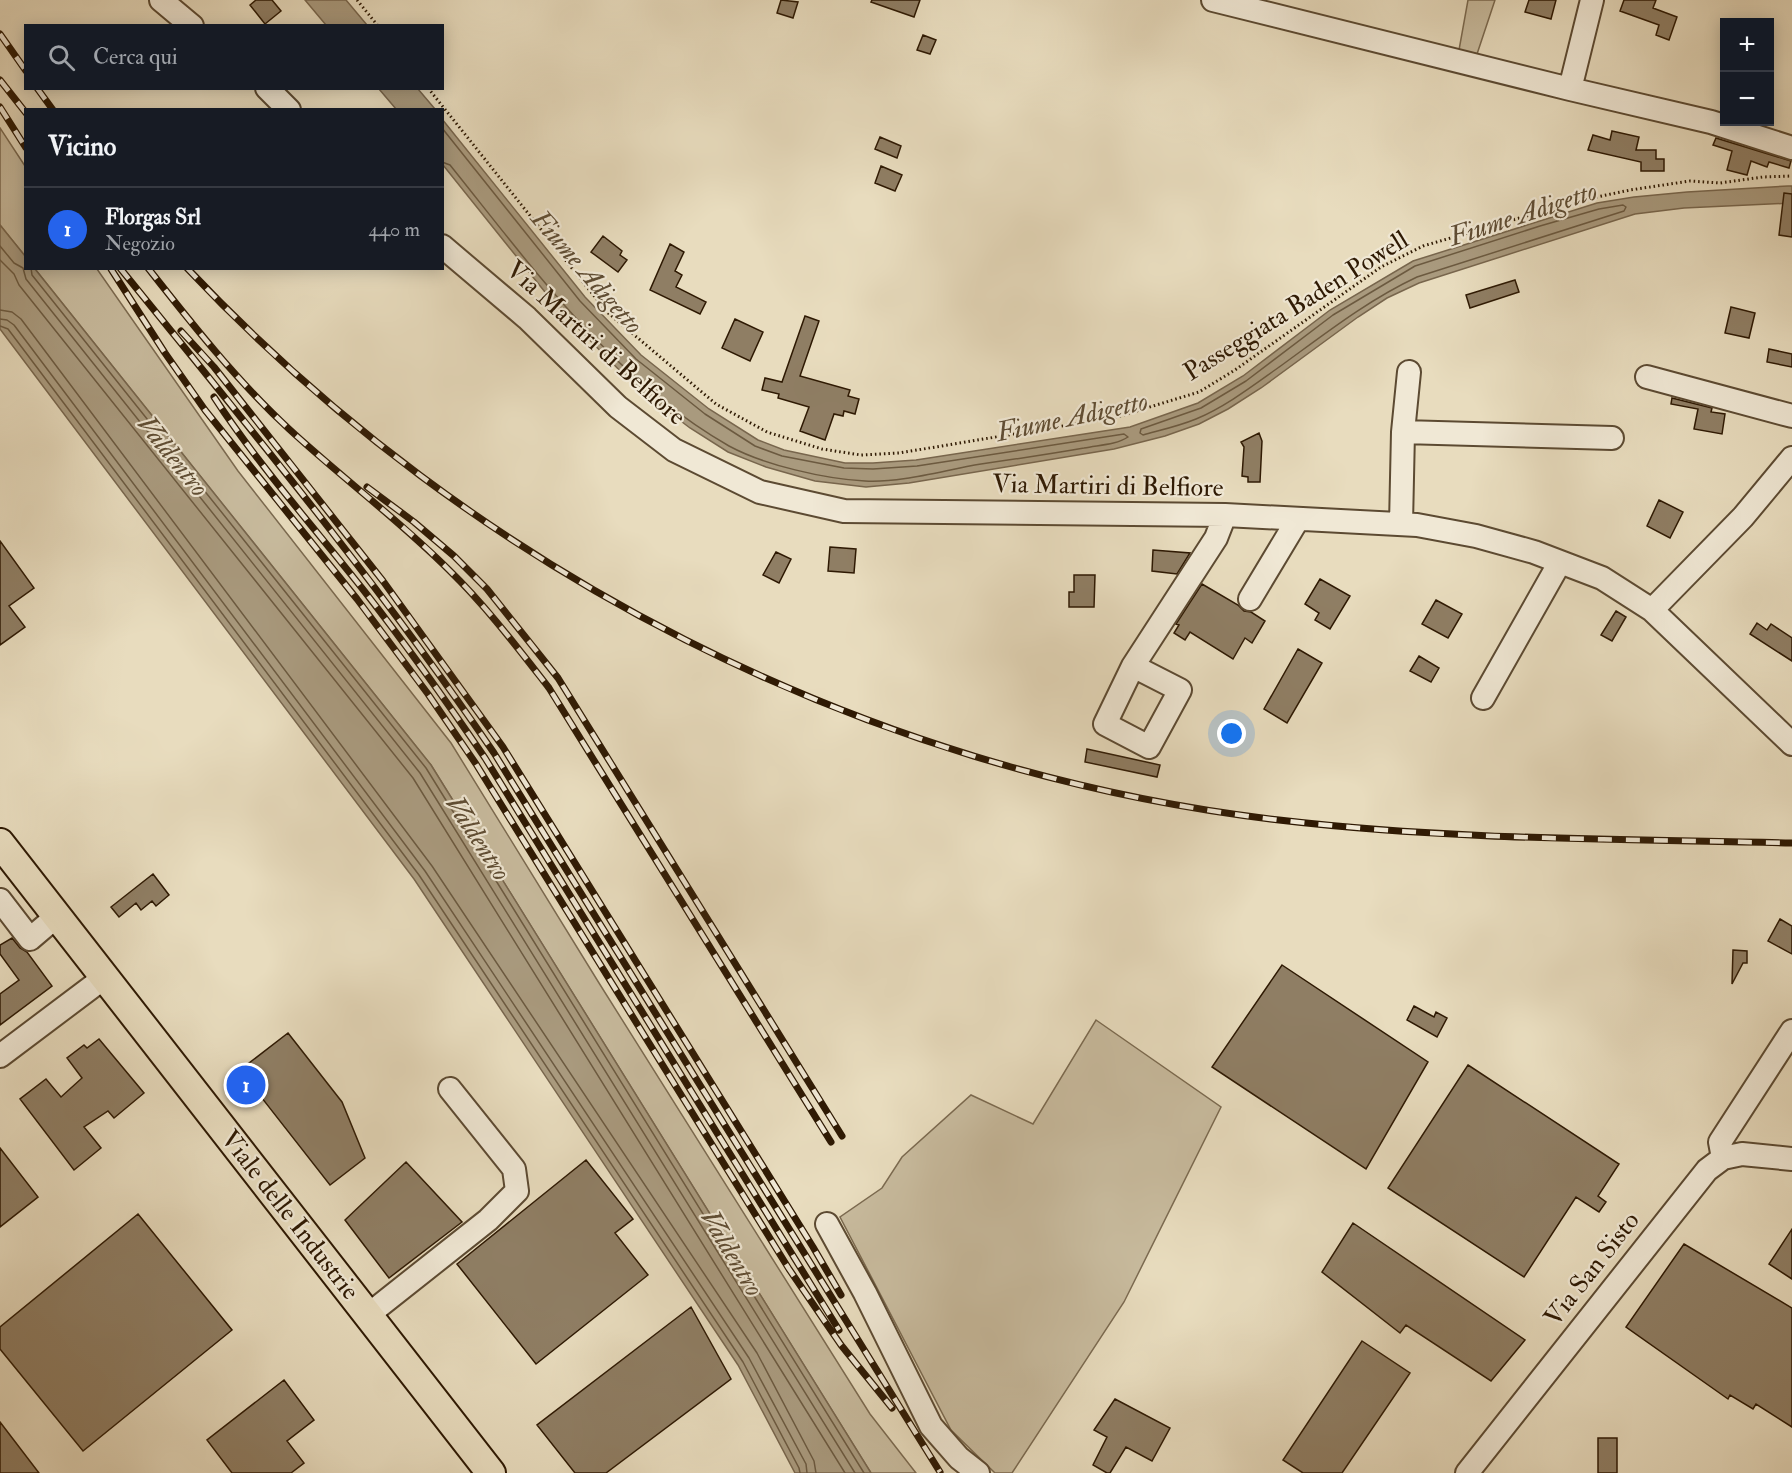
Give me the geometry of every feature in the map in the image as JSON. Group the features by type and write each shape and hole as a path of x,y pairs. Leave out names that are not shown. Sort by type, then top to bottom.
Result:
{"main road":[{"name":"Viale delle Industrie","path":"0,843 491,1473"}],"street":[{"path":"161,0 190,24"},
{"path":"1213,0 1711,123 1792,148"},
{"path":"1570,89 1592,0"},
{"path":"269,90 288,108"},
{"name":"Via Martiri di Belfiore","path":"444,248 527,318 627,414 674,450 760,492 844,510 1225,515 1417,525 1476,536 1560,562 1602,578 1652,610 1792,744"},
{"path":"1401,524 1403,432 1409,372"},
{"path":"1647,377 1792,416"},
{"path":"1403,432 1612,438"},
{"path":"1652,610 1743,517 1792,458"},
{"path":"1133,666 1216,538 1225,515"},
{"path":"1250,599 1298,519"},
{"path":"1483,698 1560,562"},
{"path":"0,900 30,939 57,916"},
{"path":"0,1056 105,977"},
{"path":"1792,1031 1720,1142 1723,1158 1742,1154 1792,1159"},
{"path":"368,1315 488,1220 517,1191 514,1169 450,1089"},
{"name":"Via San Sisto","path":"1467,1473 1707,1170 1723,1158"},
{"path":"827,1224 865,1293 931,1426 959,1458 978,1473"}],"path":[{"path":"357,0 376,24"},
{"name":"Passeggiata Baden Powell","path":"430,90 608,312 716,404 767,432 822,449 861,455 899,453 1117,417 1199,392 1235,370 1381,267 1433,243 1578,201 1630,190 1690,181 1720,183 1763,177 1792,176"}],"shaded area":[{"path":"1468,0 1495,0 1477,54 1459,50"},
{"path":"0,128 24,164 24,255 0,225"},
{"path":"36,270 98,270 238,471 451,743 870,1414 916,1473 871,1473 431,765"},
{"path":"1096,1020 1221,1107 1124,1302 1012,1473 995,1473 951,1430 840,1217 882,1188 902,1157 971,1095 1033,1124"}],"water":[{"path":"305,0 346,0 366,24 325,24"},
{"path":"380,90 419,90 434,108 395,108"},
{"path":"444,121 585,297 641,355 709,409 758,440 784,450 845,463 916,460 1130,427 1198,403 1243,376 1330,310 1413,261 1597,203 1687,192 1792,186 1792,203 1684,208 1635,214 1419,283 1387,298 1358,317 1261,388 1228,409 1199,424 1165,436 1114,449 909,483 866,487 815,481 766,467 728,452 690,428 636,387 557,307 444,166"},
{"name":"Valdentro","path":"0,225 24,255 24,270 36,270 431,765 871,1473 795,1473 738,1365 414,879 0,329"}],"building":[{"path":"256,0 272,0 281,11 265,24 250,5"},
{"path":"781,0 798,2 793,18 777,13"},
{"path":"872,0 920,0 914,17 871,2"},
{"path":"1529,0 1556,0 1551,19 1525,12"},
{"path":"1624,0 1656,0 1653,8 1677,17 1669,40 1656,35 1659,25 1620,11"},
{"path":"923,35 936,40 930,54 917,50"},
{"path":"1612,131 1639,137 1636,150 1656,150 1656,159 1664,159 1664,171 1641,171 1641,162 1588,150 1593,135 1610,140"},
{"path":"880,137 901,146 897,158 875,149"},
{"path":"1716,138 1791,161 1789,168 1769,162 1767,167 1751,161 1747,175 1727,170 1732,151 1713,145"},
{"path":"881,166 902,175 895,191 875,183"},
{"path":"1784,193 1792,194 1792,237 1779,235"},
{"path":"603,236 622,251 620,255 627,260 618,272 591,252"},
{"path":"670,244 684,252 675,271 682,275 676,287 706,302 700,314 650,290"},
{"path":"1515,280 1519,292 1470,308 1466,295"},
{"path":"1731,307 1755,313 1749,338 1725,333"},
{"path":"805,316 819,321 800,376 850,390 848,396 859,399 855,414 844,411 843,416 834,414 825,440 800,431 809,407 778,398 779,394 762,390 765,378 782,382"},
{"path":"735,319 763,332 750,361 722,348"},
{"path":"1769,349 1792,354 1792,367 1767,362"},
{"path":"1672,398 1712,408 1711,412 1725,414 1722,434 1694,429 1698,409 1671,404"},
{"path":"1259,433 1262,441 1260,482 1248,482 1248,477 1242,476 1244,447 1241,442"},
{"path":"1659,500 1683,512 1670,538 1647,526"},
{"path":"0,541 34,588 9,606 25,627 0,645"},
{"path":"830,547 856,549 854,573 828,571"},
{"path":"1153,550 1190,553 1177,574 1152,571"},
{"path":"776,552 791,559 779,583 763,575"},
{"path":"1074,575 1095,575 1094,607 1069,607 1069,592 1074,592"},
{"path":"1320,579 1350,596 1330,629 1315,620 1319,613 1305,604"},
{"path":"1202,584 1238,605 1244,611 1251,612 1265,621 1252,643 1245,638 1233,659 1190,632 1185,640 1174,633 1179,625 1176,624"},
{"path":"1436,600 1462,614 1448,638 1422,624"},
{"path":"1616,611 1626,617 1612,641 1601,635"},
{"path":"1757,623 1767,630 1771,624 1792,638 1792,661 1750,634"},
{"path":"1298,649 1322,663 1287,723 1264,709"},
{"path":"1419,656 1439,668 1431,682 1410,671"},
{"path":"1087,749 1160,765 1157,777 1085,762"},
{"path":"153,874 169,895 156,906 152,901 141,910 136,903 119,917 111,907"},
{"path":"1780,919 1792,926 1792,954 1768,941"},
{"path":"12,938 20,948 27,952 52,986 0,1025 0,994 19,980 0,954 0,945"},
{"path":"1733,950 1747,951 1747,963 1743,963 1732,984"},
{"path":"1282,965 1428,1062 1366,1169 1212,1067"},
{"path":"1414,1006 1434,1017 1436,1012 1447,1018 1437,1037 1407,1020"},
{"path":"288,1033 342,1102 365,1158 330,1185 240,1070"},
{"path":"99,1039 144,1093 114,1118 108,1111 84,1127 101,1148 74,1170 20,1099 46,1079 61,1097 82,1078 67,1058 84,1045 87,1048"},
{"path":"1468,1065 1619,1164 1598,1196 1606,1202 1599,1212 1576,1197 1524,1277 1388,1188"},
{"path":"0,1148 38,1197 0,1227"},
{"path":"586,1160 633,1219 615,1233 648,1275 536,1364 457,1264"},
{"path":"406,1162 462,1222 389,1278 345,1220"},
{"path":"138,1214 232,1330 83,1451 0,1349 0,1327"},
{"path":"1353,1223 1525,1340 1491,1381 1406,1325 1400,1333 1322,1272"},
{"path":"1792,1229 1792,1279 1769,1264"},
{"path":"1684,1244 1792,1308 1792,1427 1756,1404 1753,1409 1730,1395 1728,1399 1626,1327"},
{"path":"691,1307 731,1379 606,1473 575,1473 537,1425"},
{"path":"1362,1341 1410,1373 1342,1473 1303,1473 1283,1460"},
{"path":"284,1380 314,1420 287,1441 304,1463 291,1473 232,1473 207,1440"},
{"path":"1115,1399 1170,1428 1152,1461 1126,1447 1110,1473 1107,1473 1093,1465 1107,1437 1094,1430"},
{"path":"0,1422 39,1473 0,1473"},
{"path":"1598,1438 1617,1438 1617,1473 1598,1473"}],"railway":[{"path":"0,34 24,68"},
{"path":"0,80 24,110"},
{"path":"38,90 52,108"},
{"path":"0,107 24,145"},
{"path":"112,270 205,410 357,599 428,694 476,764 789,1269 841,1345 892,1408"},
{"path":"122,270 359,567 494,753 940,1472"},
{"path":"150,270 233,372 270,411 449,570 525,657 549,688 831,1142"},
{"path":"189,270 299,377 420,475 549,563 685,640 827,704 974,756 1125,795 1279,820 1343,827 1471,835 1792,843"},
{"path":"181,331 214,367 383,581 503,747 841,1295"},
{"path":"214,397 268,472 396,633 485,758 839,1330"},
{"path":"367,487 454,556 487,589 558,678 842,1136"}],"place":[{"name":"Florgas Srl","path":"246,1085"}],"water label":[{"name":"Fiume Adigetto","path":"1523,214"},
{"name":"Fiume Adigetto","path":"587,272"},
{"name":"Fiume Adigetto","path":"1072,417"}]}
